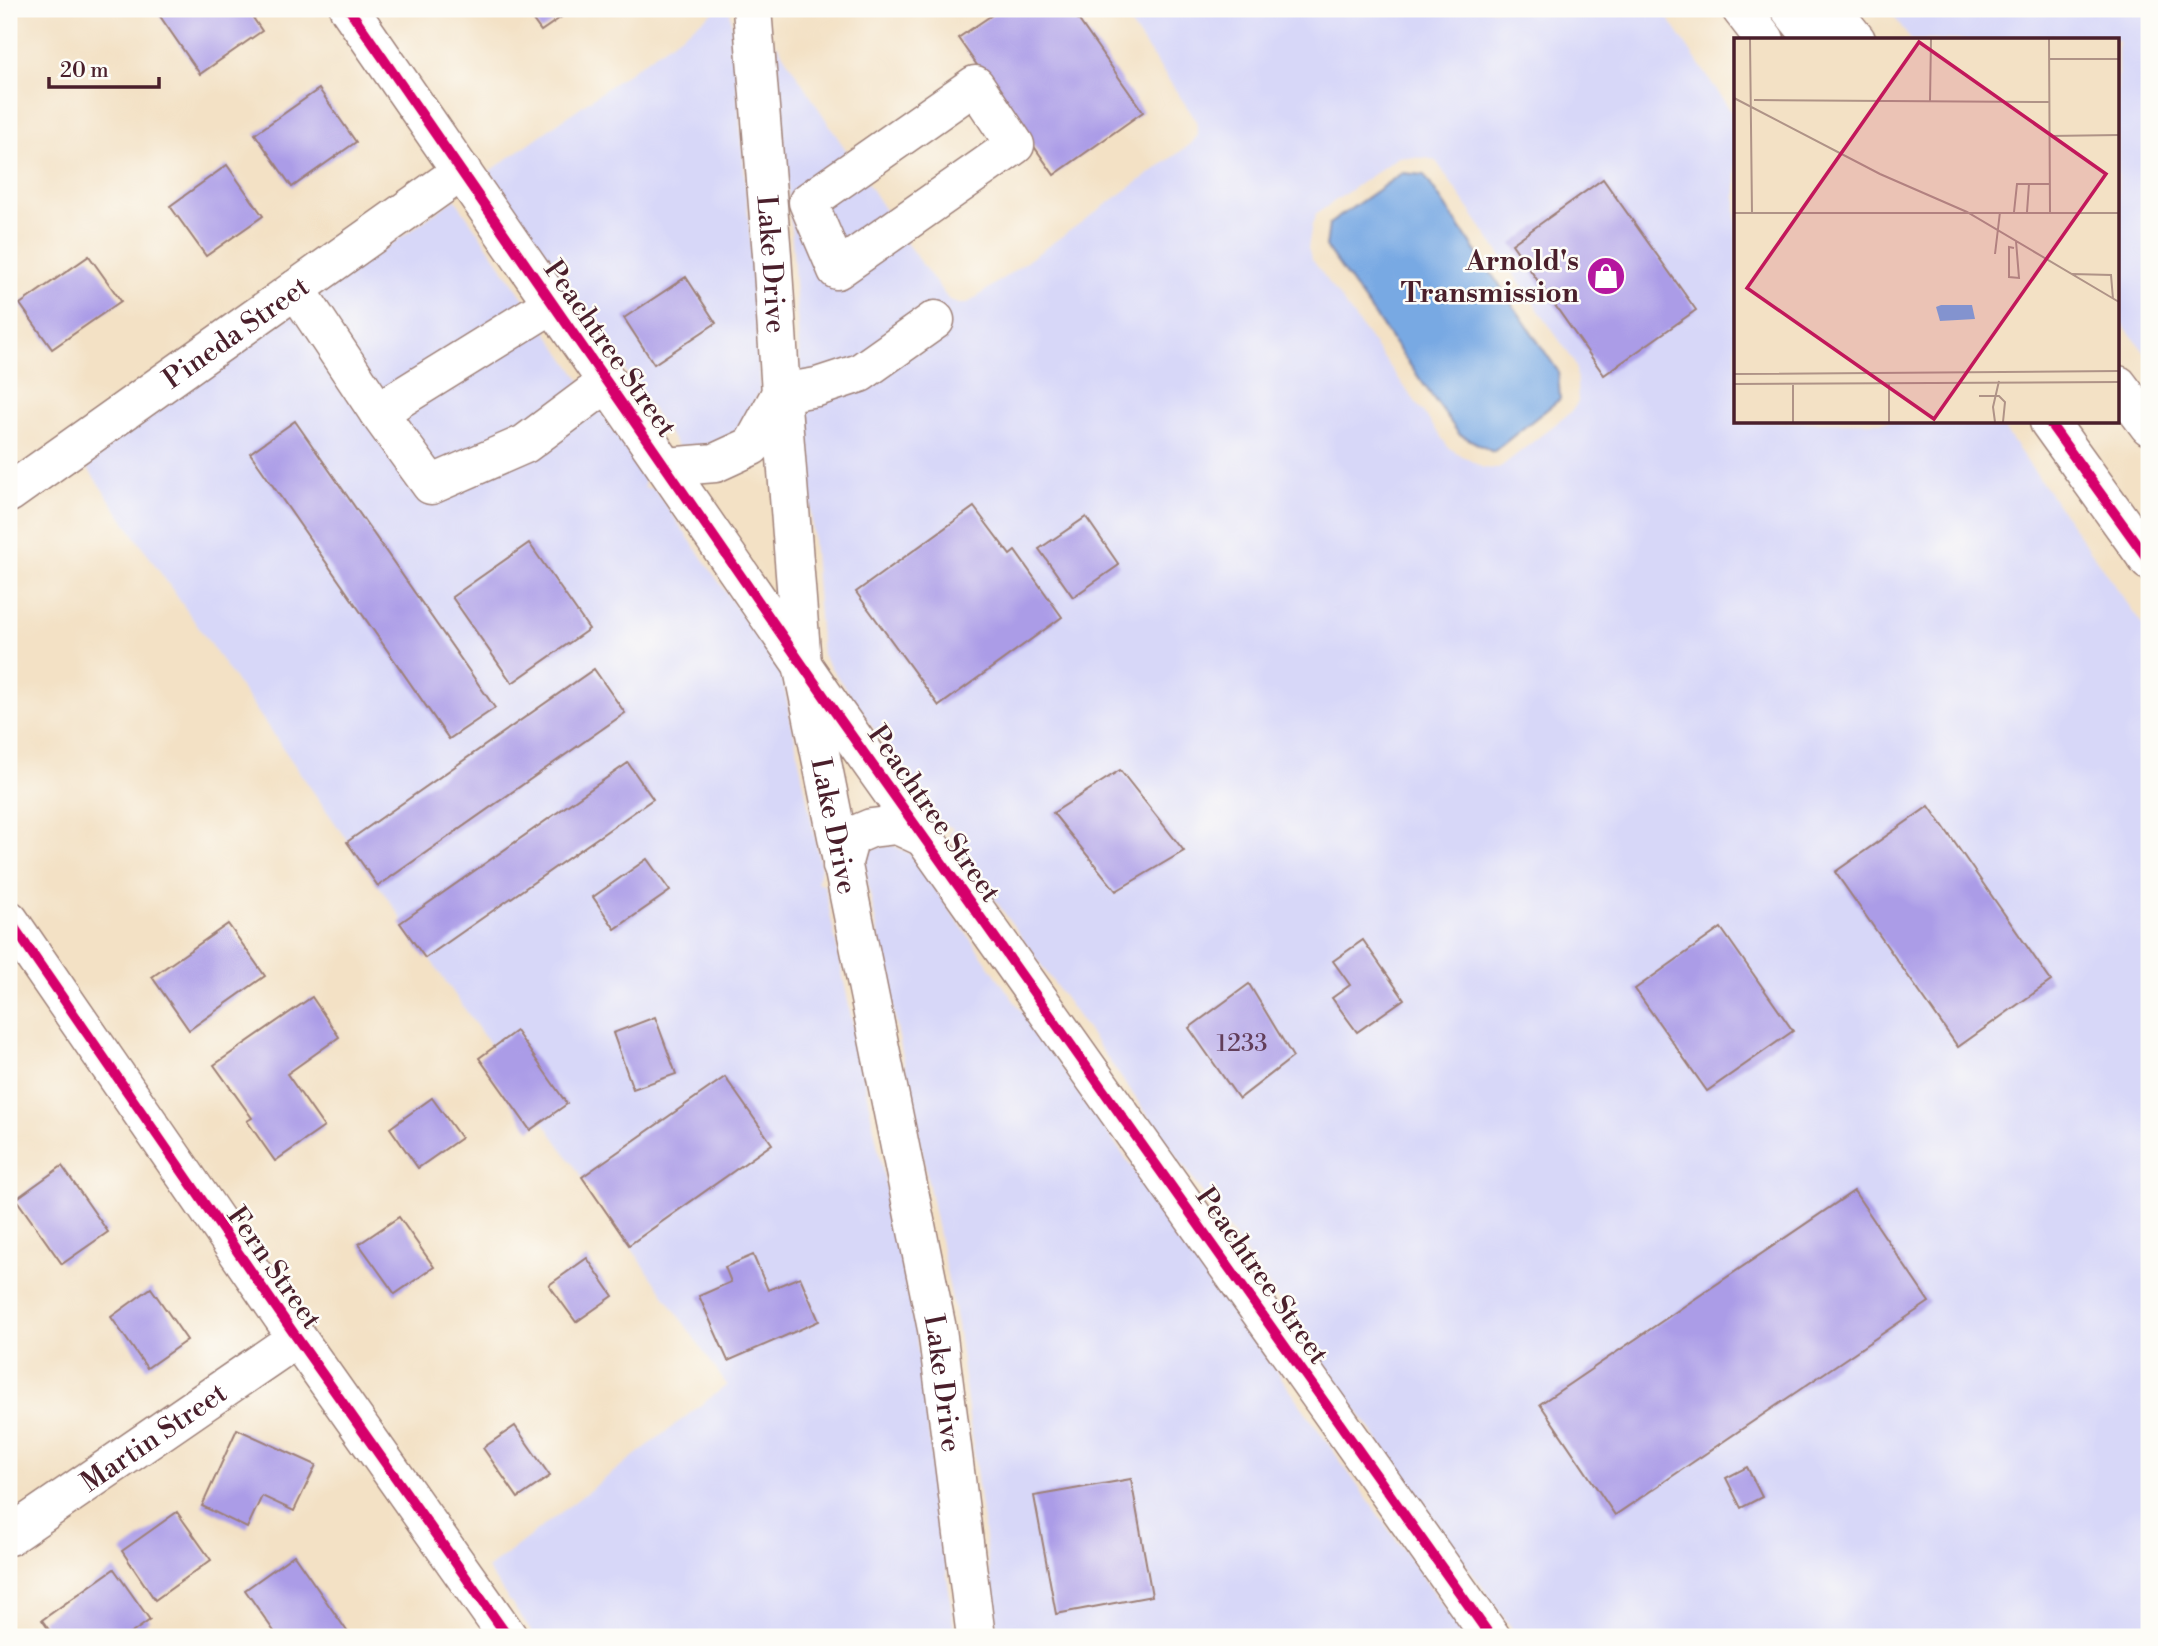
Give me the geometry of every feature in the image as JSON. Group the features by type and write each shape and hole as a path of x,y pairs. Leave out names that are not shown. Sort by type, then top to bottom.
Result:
{"street":[{"name":"Peachtree Street","path":"349,9 802,664 1492,1637"},
{"name":"Lake Drive","path":"752,9 802,664 937,1329 976,1637"},
{"path":"1741,9 1763,38"},
{"path":"1790,9 1813,38"},
{"path":"1831,9 1854,38"},
{"path":"975,85 1015,145 837,270 820,232 808,201 975,85"},
{"name":"Pineda Street","path":"9,491 462,171"},
{"path":"772,255 820,232"},
{"path":"296,289 378,412 431,485 525,444 608,382"},
{"path":"378,412 552,304"},
{"path":"666,467 715,463 752,446 781,393 817,387 860,373 935,320"},
{"path":"2050,424 2149,561"},
{"path":"842,866 850,836 872,828 897,825 925,838"},
{"name":"Fern Street","path":"9,919 297,1338 508,1637"},
{"name":"Martin Street","path":"9,1535 297,1338"}],"shaded area":[{"path":"718,9 730,9 752,258 760,391 737,432 712,444 678,447 489,172"},
{"path":"1120,9 1662,9 1734,116 1734,424 2000,424 2149,634 2149,1637 1518,1637 949,835 953,828 940,822 822,655 776,43 907,244 948,299 957,304 967,304 1191,144 1198,135 1196,120","holes":["1398,157 1436,161 1576,368 1578,402 1571,412 1498,469 1483,468 1449,448 1311,258 1308,248 1316,214"]},
{"path":"1889,9 2149,9 2149,358 2120,321 2120,38 1910,38"},
{"path":"455,199 645,474 644,488 654,488 781,672 821,868 817,883 824,884 916,1334 955,1637 535,1637 487,1569 727,1385 84,463"},
{"path":"892,845 910,854 1465,1637 998,1637 957,1324 864,864 867,850"}],"water":[{"path":"1402,173 1424,175 1558,371 1560,399 1493,452 1459,434 1326,247 1329,224"}],"building":[{"path":"155,9 247,9 262,31 200,74"},
{"path":"525,9 573,9 541,31"},
{"path":"1001,9 1071,9 1143,112 1054,175 958,38"},
{"path":"319,89 356,142 292,187 255,134"},
{"path":"227,165 263,216 206,256 170,206"},
{"path":"1603,179 1696,310 1604,375 1512,244"},
{"path":"89,256 121,301 52,349 20,304"},
{"path":"686,277 716,323 654,364 624,318"},
{"path":"295,421 495,708 449,739 250,453"},
{"path":"974,507 1010,555 1015,551 1062,617 939,706 856,592"},
{"path":"1086,517 1119,565 1073,597 1039,549"},
{"path":"529,543 589,629 512,683 452,597"},
{"path":"594,669 625,713 378,886 347,842"},
{"path":"628,763 653,799 425,958 400,923"},
{"path":"1120,770 1184,851 1116,891 1053,813"},
{"path":"1929,806 2051,981 1958,1047 1835,872"},
{"path":"647,859 670,891 615,929 593,897"},
{"path":"228,924 265,976 189,1030 152,977"},
{"path":"1721,928 1793,1031 1707,1091 1635,989"},
{"path":"1363,940 1404,999 1357,1032 1332,998 1350,985 1333,961"},
{"path":"1249,984 1293,1057 1239,1099 1189,1028"},
{"path":"312,997 339,1037 287,1074 324,1127 275,1161 247,1121 252,1118 214,1065"},
{"path":"655,1017 676,1074 633,1089 613,1033"},
{"path":"516,1031 567,1104 530,1130 479,1058"},
{"path":"725,1077 772,1144 629,1245 582,1177"},
{"path":"432,1098 461,1138 418,1168 390,1128"},
{"path":"62,1166 108,1232 62,1264 16,1199"},
{"path":"1854,1191 1929,1302 1615,1515 1540,1404"},
{"path":"399,1217 434,1267 395,1294 359,1244"},
{"path":"753,1255 768,1290 800,1277 819,1321 728,1361 699,1296 731,1282 725,1267"},
{"path":"587,1258 613,1296 576,1322 549,1285"},
{"path":"151,1288 187,1340 147,1368 111,1317"},
{"path":"515,1426 550,1476 518,1498 483,1448"},
{"path":"237,1429 316,1465 294,1511 262,1496 247,1528 202,1506"},
{"path":"1747,1467 1762,1497 1741,1508 1726,1478"},
{"path":"1131,1479 1152,1596 1056,1614 1034,1496"},
{"path":"177,1512 211,1560 155,1600 122,1551"},
{"path":"294,1555 349,1634 345,1637 278,1637 245,1590"},
{"path":"114,1569 150,1620 126,1637 54,1637 42,1620"}],"cycle path":[{"path":"349,9 837,715 1491,1637"},
{"path":"2050,424 2149,561"},
{"path":"9,920 297,1338 508,1637"}],"place":[{"name":"Arnold's Transmission","path":"1606,276"}]}
